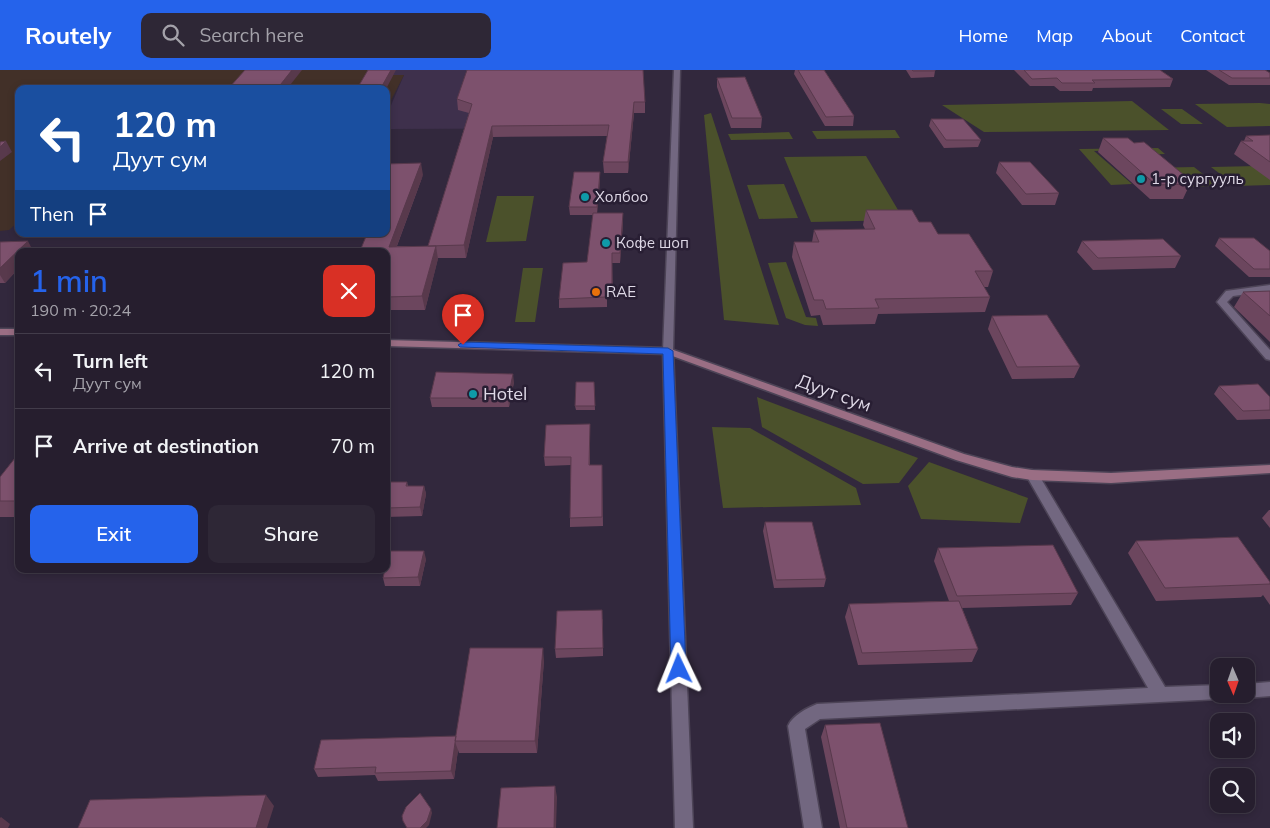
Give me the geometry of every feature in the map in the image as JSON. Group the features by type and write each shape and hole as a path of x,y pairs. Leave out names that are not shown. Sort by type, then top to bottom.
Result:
{"main road":[{"path":"0,332 15,332"},
{"name":"Дуут сум","path":"390,343 668,351 960,457 1012,472 1032,475 1111,478 1270,469"}],"street":[{"path":"677,70 668,351 684,828"},
{"path":"1270,288 1230,293 1222,302 1270,357"},
{"path":"1032,475 1161,695"},
{"path":"1255,690 1270,689"},
{"path":"813,828 796,726 817,712 1210,692"}],"shaded area":[{"path":"0,70 371,70 369,75 404,75 390,102 390,85 15,85 15,225 9,230 0,231"},
{"path":"372,70 611,70 627,128 390,129 390,108 404,75 370,75"}],"green space":[{"path":"1132,101 1169,130 984,132 942,105"},
{"path":"1195,104 1270,104 1270,126 1227,127"},
{"path":"1161,109 1182,109 1203,124 1181,124"},
{"path":"711,113 779,325 724,320 704,115"},
{"path":"895,130 900,138 817,139 812,131"},
{"path":"789,132 793,139 731,140 728,134"},
{"path":"1158,148 1165,154 1131,155 1126,150 1094,151 1132,184 1111,185 1079,149"},
{"path":"866,156 904,220 811,222 784,157"},
{"path":"1258,166 1270,174 1270,185 1236,186 1211,167"},
{"path":"1194,167 1218,186 1176,187 1146,168"},
{"path":"784,184 798,218 759,219 747,185"},
{"path":"497,196 534,196 526,241 486,242"},
{"path":"786,262 806,317 816,318 818,326 805,325 786,318 768,263"},
{"path":"523,268 543,268 535,322 515,322"},
{"path":"757,397 918,458 899,483 863,484 762,427"},
{"path":"712,427 750,428 856,488 861,505 723,508"},
{"path":"929,462 1028,498 1020,523 921,519 908,486"}],"building":[{"path":"245,70 292,70 280,85 232,85"},
{"path":"368,70 391,70 383,85 359,85"},
{"path":"467,70 643,70 645,102 634,102 628,162 603,162 609,125 492,126 464,245 428,246 472,104 457,99"},
{"path":"798,70 824,70 854,116 826,117"},
{"path":"935,70 935,71 913,71"},
{"path":"1024,70 1160,70 1173,79 1092,80 1095,83 1062,83 1057,78 1032,79"},
{"path":"1219,70 1265,70 1270,73 1270,78 1232,78"},
{"path":"745,77 762,118 732,118 717,78"},
{"path":"931,119 963,119 981,140 946,140"},
{"path":"1270,135 1270,162 1241,141 1253,141 1246,136"},
{"path":"1103,138 1128,138 1134,143 1144,142 1190,180 1185,180 1190,184 1156,185"},
{"path":"999,162 1030,162 1059,193 1026,194"},
{"path":"421,163 389,247 436,246 422,296 390,297 390,248 361,248 366,237 390,237 390,164"},
{"name":"Холбоо","path":"574,172 600,172 597,207 569,207"},
{"path":"866,210 912,210 919,222 931,222 938,234 969,234 993,271 975,271 990,297 875,299 879,308 826,309 823,300 814,300 794,242 819,242 814,230 875,229"},
{"path":"593,213 623,213 620,253 612,253 612,285 606,286 606,297 559,299 563,263 587,262"},
{"path":"1219,238 1254,238 1270,251 1270,269 1254,269"},
{"path":"1163,239 1181,256 1098,258 1082,241"},
{"path":"28,241 21,248 15,248 15,254 0,268 0,242"},
{"path":"1270,291 1270,316 1243,292"},
{"path":"1047,315 1080,366 1017,367 992,316"},
{"name":"Hotel","path":"436,372 513,374 508,398 430,398"},
{"path":"576,382 594,382 595,406 575,406"},
{"path":"1258,384 1270,397 1270,410 1243,411 1219,386"},
{"path":"590,424 589,465 602,465 602,517 570,518 571,457 544,457 546,425"},
{"path":"15,458 15,501 0,501 0,477"},
{"path":"390,482 407,482 406,486 424,486 420,507 390,508"},
{"path":"765,522 812,522 826,579 776,580"},
{"path":"1238,537 1270,584 1165,588 1136,541"},
{"path":"1053,545 1078,593 957,596 938,548"},
{"path":"390,551 424,551 418,577 383,578 384,573 390,573"},
{"path":"959,601 978,649 862,653 849,604"},
{"path":"602,610 603,648 555,649 557,611"},
{"path":"470,648 543,648 535,741 455,741"},
{"path":"880,723 908,828 847,828 825,725"},
{"path":"456,736 451,771 375,773 376,767 314,769 321,740"},
{"path":"555,786 554,828 497,828 501,788"},
{"path":"420,793 431,809 427,821 420,828 407,828 402,816 406,807"},
{"path":"266,795 256,828 78,828 90,800"}],"place":[{"name":"1-р сургууль","path":"1141,179"},
{"name":"Холбоо","path":"585,197"},
{"name":"Кофе шоп","path":"606,243"},
{"name":"RAE","path":"596,292"},
{"name":"Hotel","path":"473,394"}],"route":[{"path":"463,345 668,351 679,669"}]}
